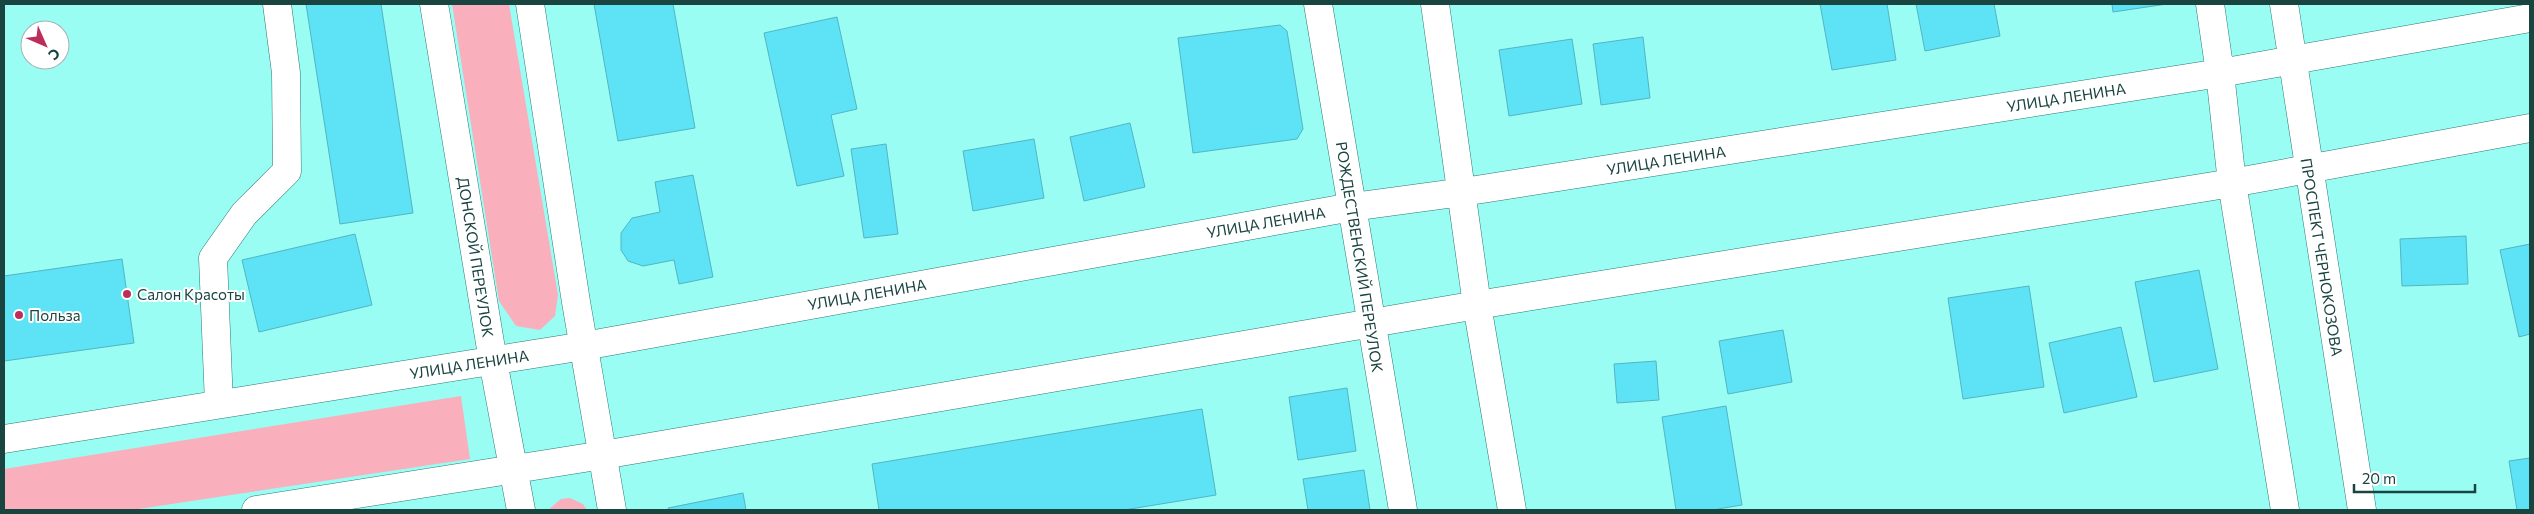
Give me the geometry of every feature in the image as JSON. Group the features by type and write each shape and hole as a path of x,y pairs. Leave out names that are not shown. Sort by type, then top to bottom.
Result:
{"street":[{"path":"220,404 212,258 244,214 287,171 286,73 277,4"},
{"name":"ДОНСКОЙ ПЕРЕУЛОК","path":"434,4 492,361 521,510"},
{"path":"530,4 612,510"},
{"name":"РОЖДЕСТВЕНСКИЙ ПЕРЕУЛОК","path":"1318,4 1370,323 1403,510"},
{"path":"1435,4 1478,305 1512,510"},
{"path":"2210,4 2220,73 2232,183 2285,510"},
{"name":"ПРОСПЕКТ ЧЕРНОКОЗОВА","path":"2284,4 2308,170 2362,510"},
{"name":"УЛИЦА ЛЕНИНА","path":"4,439 584,346 1352,207 1463,192 2220,73 2530,18"},
{"path":"256,510 603,455 1478,305 2232,183 2530,128"}],"shaded area":[{"path":"452,4 509,4 558,295 555,316 540,330 516,326 499,301"},
{"path":"461,396 470,459 132,510 4,510 4,469"},
{"path":"570,498 583,504 587,510 548,510 561,499"}],"building":[{"path":"306,4 381,4 413,213 340,224"},
{"path":"594,4 673,4 695,128 618,141"},
{"path":"1820,4 1887,4 1896,60 1832,70"},
{"path":"1916,4 1994,4 2000,36 1925,51"},
{"path":"2112,4 2167,4 2113,12"},
{"path":"837,17 857,109 831,115 844,176 797,186 764,33"},
{"path":"1280,25 1287,31 1303,129 1297,139 1193,153 1178,38"},
{"path":"1643,37 1650,98 1601,105 1593,44"},
{"path":"1572,39 1582,104 1509,116 1499,50"},
{"path":"1130,123 1145,187 1084,201 1070,137"},
{"path":"1034,139 1044,198 973,211 963,151"},
{"path":"886,144 898,234 864,238 851,149"},
{"path":"693,175 713,277 679,284 674,260 643,266 628,261 621,250 621,233 632,218 660,212 655,182"},
{"path":"355,234 372,305 259,332 242,260"},
{"path":"2466,236 2468,284 2402,286 2400,239"},
{"path":"2530,244 2530,334 2519,337 2500,250"},
{"path":"122,259 134,343 4,361 4,276"},
{"path":"2199,270 2218,369 2154,382 2135,282"},
{"path":"2029,286 2044,387 1963,399 1948,298"},
{"path":"2121,327 2137,397 2064,413 2049,343"},
{"path":"1783,330 1792,382 1728,394 1719,341"},
{"path":"1656,361 1659,400 1617,403 1614,364"},
{"path":"1347,388 1356,451 1298,460 1289,397"},
{"path":"1726,406 1742,505 1712,510 1676,510 1662,417"},
{"path":"1202,409 1216,495 1124,510 879,510 872,464"},
{"path":"2530,458 2530,510 2517,510 2509,461"},
{"path":"1364,470 1370,510 1308,510 1303,479"},
{"path":"743,493 746,510 669,510 668,508"}],"place":[{"name":"Салон Красоты","path":"127,294"},
{"name":"Польза","path":"19,315"}]}
